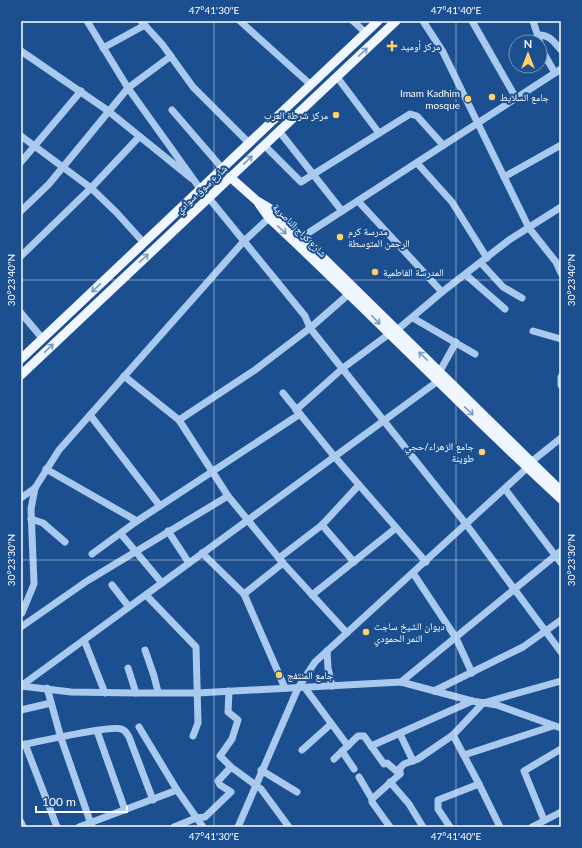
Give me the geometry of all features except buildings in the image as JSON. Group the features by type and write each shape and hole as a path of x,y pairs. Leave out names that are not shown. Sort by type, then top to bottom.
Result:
{"main road":[{"name":"شارع سوق سوادي","path":"21,359 378,21"},
{"name":"شارع سوق سوادي","path":"21,375 396,21"},
{"path":"338,59 346,68"},
{"path":"293,102 301,110"},
{"path":"230,177 257,201"},
{"name":"شارع كراج الناصرية","path":"257,201 269,218 393,332 440,371 561,500"},
{"name":"شارع كراج الناصرية","path":"257,201 274,211 302,237 438,381 529,465 561,491"}],"street":[{"path":"87,21 128,88 201,190"},
{"path":"240,21 311,85"},
{"path":"353,21 366,33"},
{"path":"423,21 443,52 529,228 556,262 561,272"},
{"path":"472,21 516,98"},
{"path":"533,21 539,34"},
{"path":"103,48 143,23 171,56 193,87 249,143"},
{"path":"548,36 561,50"},
{"path":"21,51 107,110 191,178"},
{"path":"21,211 64,167 107,110 128,88 171,56"},
{"path":"302,237 558,71 548,58"},
{"path":"337,77 379,133"},
{"path":"21,162 35,148 81,91"},
{"path":"172,110 222,168"},
{"path":"264,145 298,182 303,181 379,133 413,114 417,116 443,145"},
{"path":"278,131 314,173 342,211"},
{"path":"21,136 35,148 64,167 91,188 116,212 144,243"},
{"path":"21,256 91,188 139,137"},
{"path":"504,177 561,146"},
{"path":"417,162 452,202 484,260 503,287 522,298"},
{"path":"208,197 305,316 310,328 466,524 561,652"},
{"path":"358,201 442,292"},
{"path":"92,554 137,521 212,472 298,412 343,368 413,318 442,292 484,260 561,207"},
{"path":"228,496 136,551 23,625 21,613 34,584 31,508 36,488 46,469 59,450 90,414 244,241 269,218"},
{"path":"466,275 505,309"},
{"path":"179,420 255,370 310,328 350,293"},
{"path":"21,313 42,338"},
{"path":"413,318 475,354"},
{"path":"533,331 561,339"},
{"path":"440,371 456,342"},
{"path":"124,376 179,420 228,496 281,561 347,633"},
{"path":"561,377 561,385"},
{"path":"21,686 438,381"},
{"path":"283,392 334,456 426,562"},
{"path":"90,414 160,506"},
{"path":"238,827 261,770 315,662 426,562 529,465 561,438"},
{"path":"46,469 137,521"},
{"path":"244,594 322,525 359,485"},
{"path":"21,498 36,488"},
{"path":"505,489 558,553 561,563"},
{"path":"31,519 43,523 65,542"},
{"path":"322,525 354,562"},
{"path":"312,595 396,528"},
{"path":"168,531 189,563"},
{"path":"121,534 162,583"},
{"path":"401,682 558,553"},
{"path":"202,554 244,594 285,688"},
{"path":"413,573 456,638 472,673"},
{"path":"112,585 128,607"},
{"path":"146,595 196,647 198,693 197,729 193,736"},
{"path":"434,692 523,647 561,620"},
{"path":"84,640 105,693"},
{"path":"145,650 158,692"},
{"path":"327,651 328,668 332,686"},
{"path":"128,668 136,693"},
{"path":"400,774 400,768 453,735 483,703 561,681"},
{"path":"21,686 71,692 198,693 401,682 434,692 497,705 561,728"},
{"path":"47,688 61,738 91,825"},
{"path":"302,688 348,746"},
{"path":"229,691 228,712 238,720 232,739 220,756 231,767 266,794 289,827"},
{"path":"371,746 472,701"},
{"path":"21,710 51,703"},
{"path":"302,750 331,724"},
{"path":"464,755 553,726"},
{"path":"57,827 23,745 121,728 126,732 153,800"},
{"path":"139,728 177,790 203,827"},
{"path":"97,731 125,810"},
{"path":"400,734 413,761"},
{"path":"334,759 361,735 364,736 384,764 387,763 400,774"},
{"path":"453,735 500,827"},
{"path":"544,820 524,771 561,748"},
{"path":"342,751 354,769"},
{"path":"174,827 196,818 205,817 231,792 220,785 218,781 231,767"},
{"path":"261,770 297,792"},
{"path":"372,799 400,774"},
{"path":"359,777 390,827"},
{"path":"390,782 409,804 423,827"},
{"path":"450,827 438,809 438,800 479,784"},
{"path":"79,827 91,825 177,790"},
{"path":"532,827 561,812"},
{"path":"21,822 23,827"}],"place":[{"name":"مركز أوميد","path":"392,46"},
{"name":"جامع السلايط","path":"492,97"},
{"name":"Imam Kadhim mosque","path":"468,99"},
{"name":"مركز شرطة العرب","path":"336,115"},
{"name":"مدرسة كرم الرحمن المتوسطة","path":"340,237"},
{"name":"المدرسة الفاطمية","path":"375,272"},
{"name":"جامع الزهراء/حجي طوينة","path":"482,452"},
{"name":"ديوان الشيخ ساجت النمر الحمودي","path":"366,632"},
{"name":"جامع المنتفج","path":"279,675"}]}
